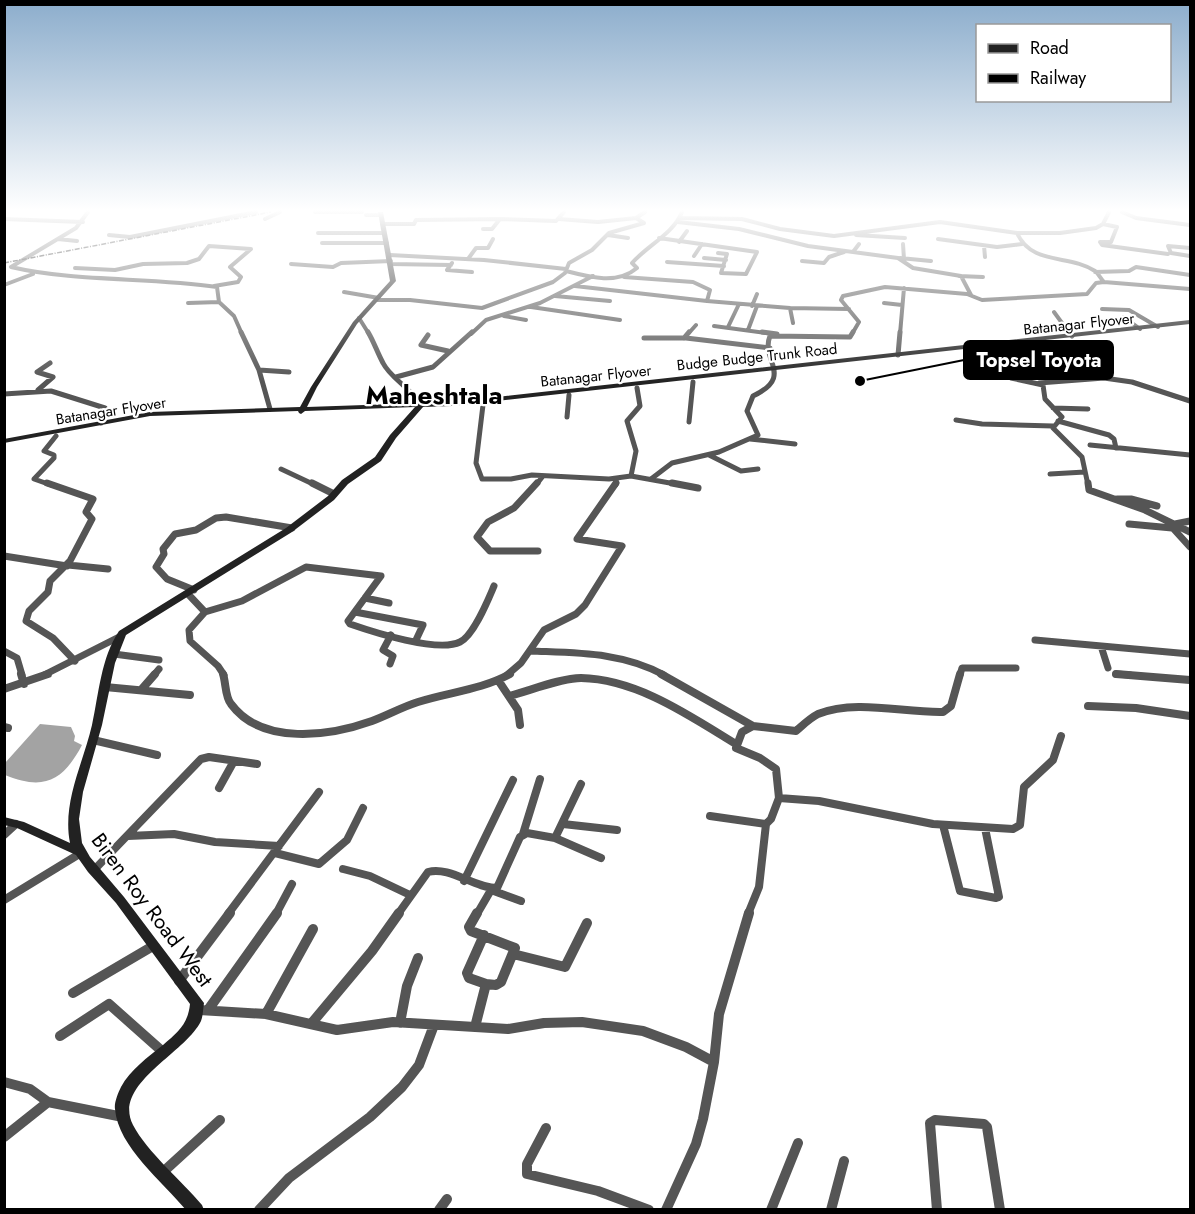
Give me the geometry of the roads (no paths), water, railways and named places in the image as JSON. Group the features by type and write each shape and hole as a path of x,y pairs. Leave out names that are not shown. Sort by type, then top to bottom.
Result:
{"main road":[{"path":"302,410 359,318 393,281 392,269"},
{"name":"Budge Budge Trunk Road","path":"4,443 101,423 165,413 483,405 693,382 898,355 1190,324"},
{"name":"Budge Budge Trunk Road","path":"419,408 992,349 1190,324"},
{"name":"Batanagar Flyover","path":"4,443 151,417 457,405 1190,324"},
{"path":"119,637 292,528 334,494 345,482 378,459 393,437 419,408"},
{"name":"Budge Budge Trunk Road","path":"4,443 152,419 274,410"},
{"name":"Biren Roy Road West","path":"119,637 74,818 74,835 80,852 121,900 179,981 204,1010 192,1025 130,1086 124,1098 123,1117"},
{"path":"10,822 80,852"},
{"path":"123,1117 126,1126 197,1209"}],"street":[{"path":"21,269 36,273 214,286 238,282 241,277 232,269"},
{"path":"67,274 74,269"},
{"path":"88,269 115,270"},
{"path":"101,277 121,269"},
{"path":"448,269 472,272"},
{"path":"554,269 593,276 693,282 699,287 710,290 707,301"},
{"path":"624,277 636,269"},
{"path":"723,269 722,273 747,273 749,269"},
{"path":"917,269 983,278"},
{"path":"1085,269 1095,272 1129,271 1133,269"},
{"path":"1147,269 1191,275"},
{"path":"344,292 378,299 485,308 545,286 566,270"},
{"path":"1095,272 1104,282"},
{"path":"6,292 5,285 36,273"},
{"path":"396,377 433,367 483,321 529,307 593,276"},
{"path":"959,276 971,295"},
{"path":"714,326 826,339 850,337 859,322 841,300 843,296 878,288 904,288 971,295 978,299 1010,301 1054,294 1087,294 1096,283 1104,282 1191,290"},
{"path":"214,286 218,289 219,302 234,316 259,370 274,410"},
{"path":"575,286 755,306 849,309"},
{"path":"898,355 904,288"},
{"path":"748,330 757,294"},
{"path":"555,296 610,301"},
{"path":"188,303 219,302"},
{"path":"884,303 902,305"},
{"path":"728,327 739,304"},
{"path":"529,307 621,320"},
{"path":"790,308 793,323"},
{"path":"1102,309 1129,310 1158,327"},
{"path":"1054,312 1072,336"},
{"path":"501,316 526,320"},
{"path":"359,318 377,346 383,364 415,395 419,408"},
{"path":"1124,318 1140,329"},
{"path":"684,338 696,325"},
{"path":"428,335 421,345 448,351"},
{"path":"651,479 672,463 709,455 758,434 747,412 750,401 758,393 769,388 774,371 770,336 779,335"},
{"path":"644,338 684,338 770,348"},
{"path":"992,349 1011,378 1039,383 1104,378 1132,382 1191,401"},
{"path":"38,390 53,377 37,372 50,363"},
{"path":"259,370 289,372"},
{"path":"689,422 693,382"},
{"path":"956,420 982,424 1053,426 1061,414 1045,399 1041,391 1042,385 1039,383"},
{"path":"631,476 636,451 627,421 640,406 637,388"},
{"path":"4,393 51,391 102,407 106,411 101,423"},
{"path":"4,401 16,394"},
{"path":"567,417 569,395"},
{"path":"483,405 485,418 477,440 476,460 480,477 506,480 528,475 616,478 631,476 698,488"},
{"path":"1053,408 1088,409"},
{"path":"1058,421 1109,435 1114,439 1116,448"},
{"path":"1053,426 1055,432 1082,457 1089,490 1167,520 1191,547"},
{"path":"56,436 44,452 54,455 54,458 35,476 35,480 93,499 86,512 92,519 68,565 50,581 48,592 28,611 26,621 53,638 75,661"},
{"path":"749,439 795,444"},
{"path":"1090,445 1191,455"},
{"path":"709,455 741,471 758,469"},
{"path":"281,469 334,494"},
{"path":"1050,474 1085,472"},
{"path":"538,551 490,551 477,537 490,520 512,509 530,494 543,476"},
{"path":"494,586 462,641 452,644 390,635 350,624 348,621 381,576 339,573 311,566 243,601 205,612 189,630 190,641 220,665 228,681 229,702 232,707 273,732 320,731 356,726 426,699 498,680 514,670 531,651 547,627 573,616 583,608 622,546 577,539 615,488 616,478"},
{"path":"1111,500 1131,499 1156,506"},
{"path":"205,612 191,592 162,577 156,567 164,554 163,549 175,534 196,530 216,518 226,517 292,528"},
{"path":"1173,526 1191,521"},
{"path":"1129,524 1173,526 1191,532"},
{"path":"4,556 108,570"},
{"path":"365,598 389,603"},
{"path":"355,612 423,625 416,640"},
{"path":"390,635 383,650 393,656 390,664"},
{"path":"4,689 24,684 75,661 119,637"},
{"path":"1035,640 1191,654"},
{"path":"1101,646 1108,668"},
{"path":"4,651 17,658 24,684"},
{"path":"531,651 608,654 651,668 753,726 796,730 819,714 850,709 943,712 951,706 962,668 970,666 1016,668"},
{"path":"114,654 159,660"},
{"path":"141,690 159,669"},
{"path":"1116,674 1191,680"},
{"path":"509,696 579,678 616,683 677,708 736,744 736,748 760,758 778,773 779,798 771,819 766,824 759,887 747,916 719,1014 709,1098 696,1144 666,1209"},
{"path":"498,680 518,710 520,725"},
{"path":"105,687 190,695"},
{"path":"1088,706 1136,708 1191,716"},
{"path":"736,744 742,732 753,726"},
{"path":"779,798 819,801 874,814 943,825 1013,829 1019,826 1024,787 1053,760 1061,736"},
{"path":"93,740 157,755"},
{"path":"94,870 201,759 209,757 257,764"},
{"path":"219,788 234,761"},
{"path":"484,935 467,976 486,984 496,985 501,982 514,946 484,935 471,931 469,927 491,890 500,885 523,834 540,779"},
{"path":"464,881 484,844 513,780"},
{"path":"555,838 581,784"},
{"path":"179,981 319,792"},
{"path":"128,836 174,834 277,850 319,864 347,842 357,828 363,808"},
{"path":"710,816 766,824"},
{"path":"4,835 10,822"},
{"path":"563,824 618,830"},
{"path":"943,825 960,891 996,898 999,897 986,828"},
{"path":"523,834 555,838 601,858"},
{"path":"4,900 80,852"},
{"path":"344,869 370,876 410,895"},
{"path":"311,1024 372,951 410,895 431,869 521,901"},
{"path":"204,1010 270,926 292,884"},
{"path":"513,954 565,967 587,923"},
{"path":"266,1014 314,929"},
{"path":"73,993 153,946"},
{"path":"400,1023 406,986 418,958"},
{"path":"475,1027 486,984"},
{"path":"60,1036 109,1004 163,1052"},
{"path":"204,1010 266,1014 337,1030 400,1023 508,1029 544,1023 582,1022 634,1029 686,1047 714,1062"},
{"path":"259,1209 296,1172 370,1116 402,1087 419,1065 434,1025"},
{"path":"4,1082 30,1089 48,1102 123,1117"},
{"path":"4,1137 48,1102"},
{"path":"163,1172 220,1120"},
{"path":"937,1209 930,1124 935,1120 984,1124 987,1127 1000,1209"},
{"path":"546,1128 527,1164 527,1174 598,1191 649,1209"},
{"path":"771,1209 798,1143"},
{"path":"831,1209 844,1161"},
{"path":"439,1209 447,1199"}],"place":[{"name":"Topsel Toyota","path":"860,381"}],"district":[{"name":"Maheshtala","path":"434,395"}]}
